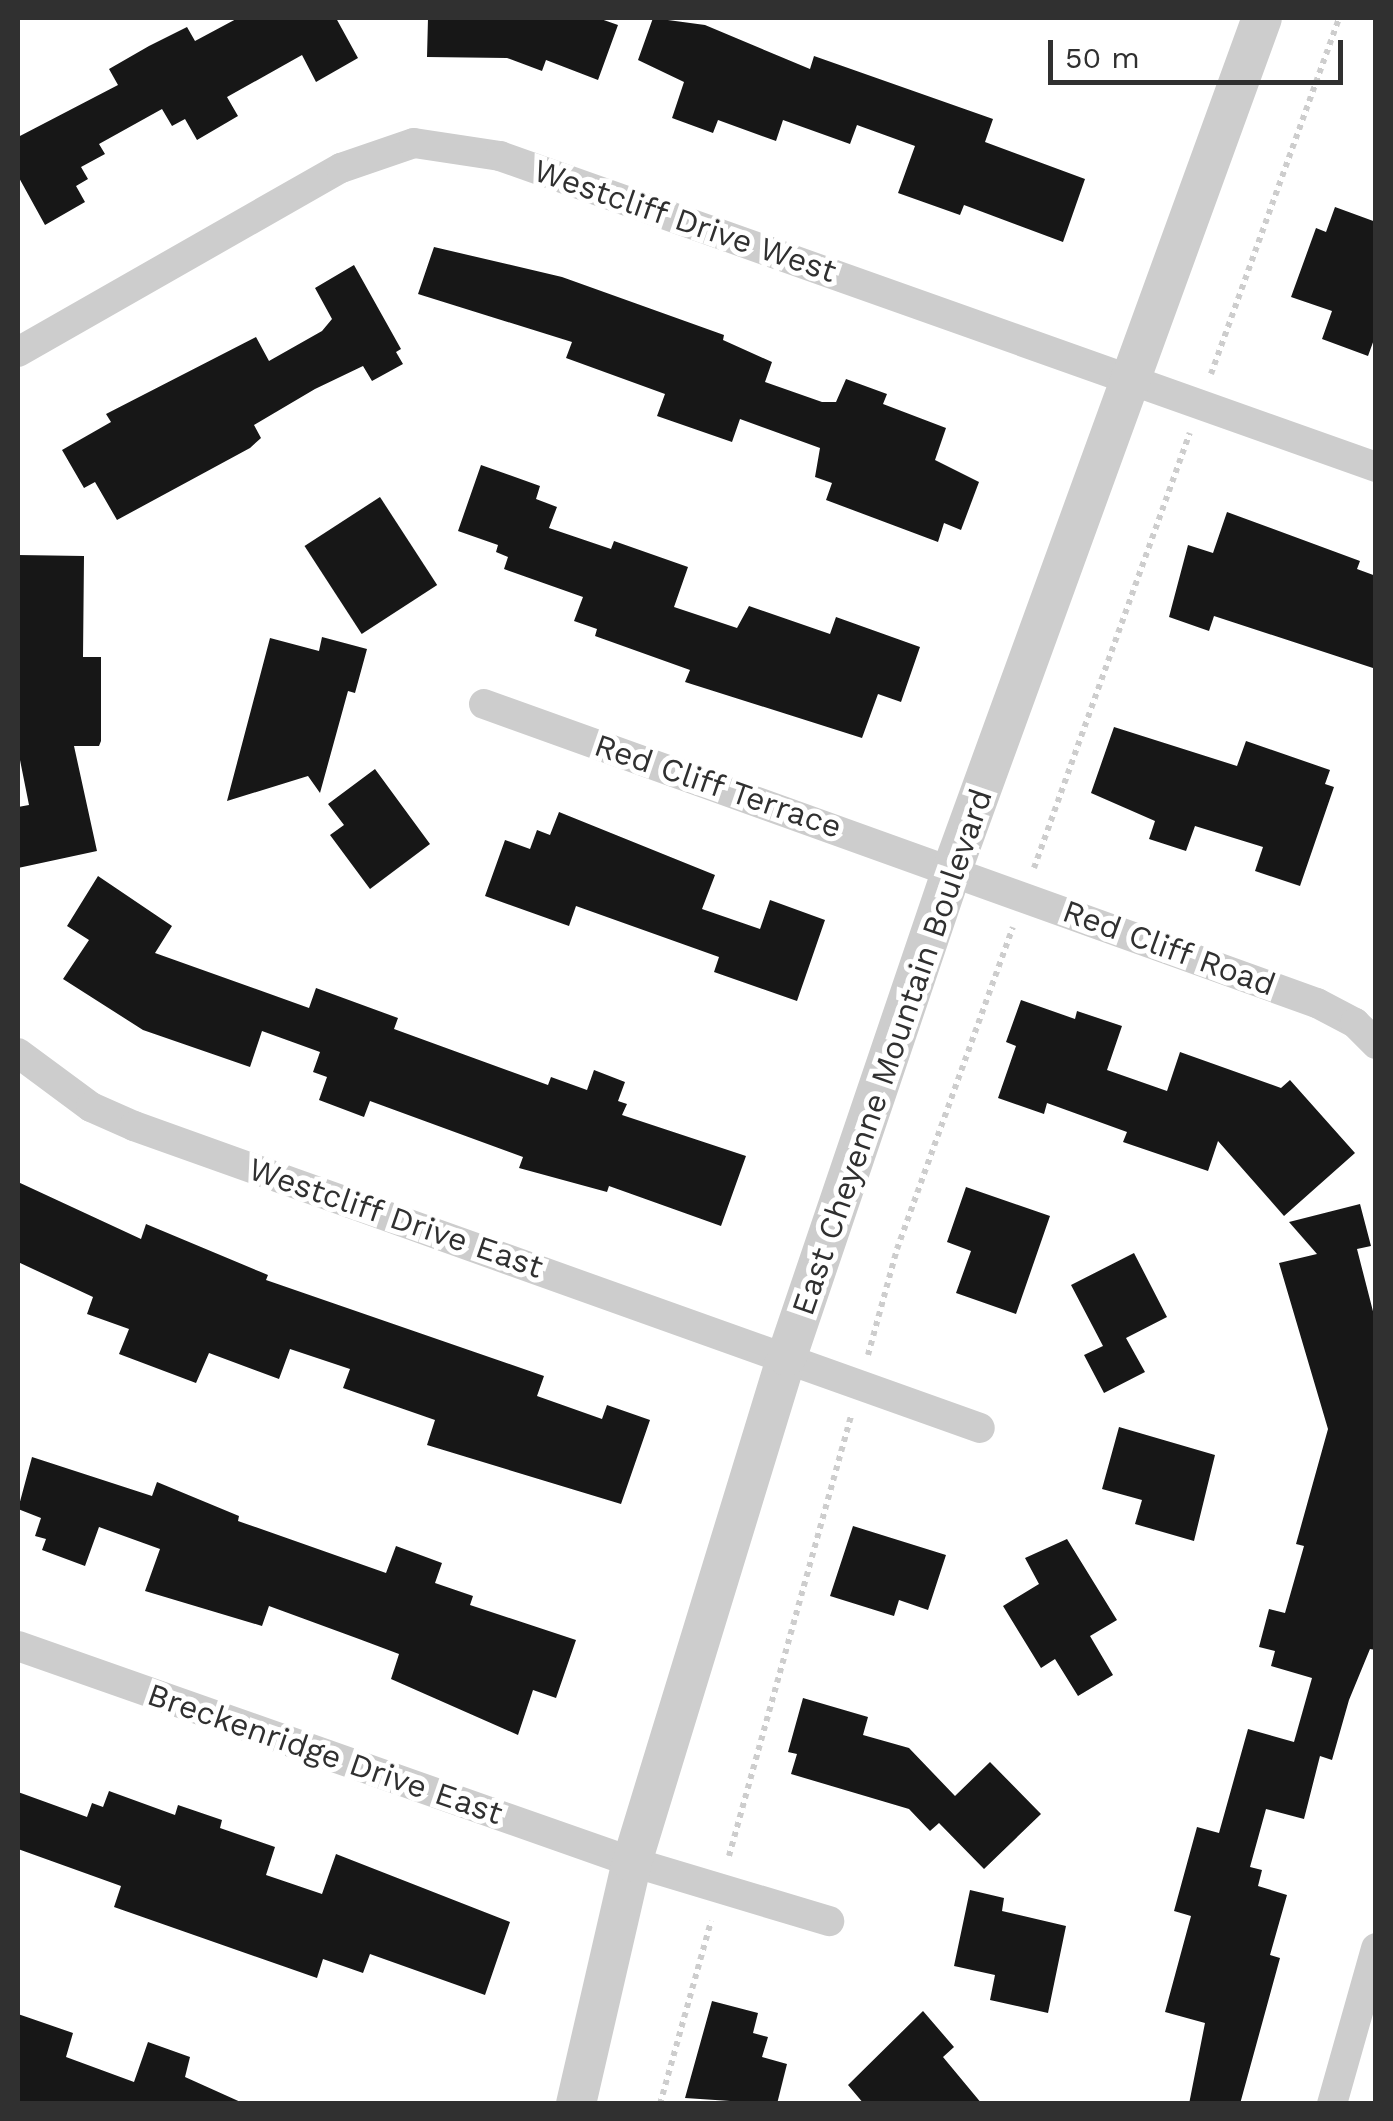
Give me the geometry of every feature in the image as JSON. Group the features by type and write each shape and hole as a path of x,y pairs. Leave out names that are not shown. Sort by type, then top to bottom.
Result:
{"street":[{"name":"East Cheyenne Mountain Boulevard","path":"576,2104 632,1862 788,1356 953,867 1134,379 1262,18"},
{"name":"Westcliff Drive West","path":"18,352 342,168 414,142 500,156 1376,466"},
{"name":"Red Cliff Terrace","path":"484,704 953,867"},
{"name":"Red Cliff Road","path":"953,867 1317,1003 1355,1024 1376,1044"},
{"name":"Westcliff Drive East","path":"18,1053 92,1107 134,1126 788,1356 980,1428"},
{"name":"Breckenridge Drive East","path":"18,1646 632,1862 829,1922"},
{"path":"1332,2104 1376,1948"}],"path":[{"path":"660,2104 897,1249 1339,18"}],"building":[{"path":"238,18 336,18 358,58 316,82 302,55 227,97 238,116 197,140 185,119 172,126 162,109 99,144 105,154 81,167 88,179 76,186 85,202 45,225 18,176 18,137 118,85 109,69 149,46 187,27 195,41"},
{"path":"428,18 598,18 618,25 598,80 546,60 542,71 507,58 427,57"},
{"path":"653,18 705,25 810,69 814,56 993,119 985,142 1085,179 1063,242 964,205 960,215 898,193 915,146 857,125 850,144 783,120 776,141 718,120 713,133 672,118 684,82 638,60"},
{"path":"1335,207 1376,222 1376,334 1368,356 1322,339 1332,311 1291,297 1316,228 1326,232"},
{"path":"434,247 562,277 724,335 723,340 772,362 765,382 822,402 836,402 846,379 887,394 883,404 946,428 935,460 979,482 961,530 944,523 938,542 826,500 832,483 815,477 820,448 740,419 732,442 657,416 665,394 566,358 572,342 418,294"},
{"path":"354,265 401,349 396,352 403,364 372,381 363,366 315,389 254,425 261,438 250,448 117,520 95,482 84,488 62,450 111,422 106,414 256,337 269,361 322,331 332,319 315,288"},
{"path":"481,465 540,486 536,499 557,507 549,528 611,549 614,541 688,567 674,607 737,628 749,606 830,634 836,617 920,647 901,702 878,694 862,738 685,682 690,670 595,636 597,629 574,621 583,597 504,569 508,557 496,552 498,545 458,531"},
{"path":"380,497 437,585 362,634 305,546"},
{"path":"1227,512 1360,561 1357,569 1376,576 1376,669 1214,616 1209,631 1169,617 1188,545 1213,553"},
{"path":"18,555 84,556 83,657 101,657 101,741 99,746 74,746 97,851 18,868 18,807 29,805 18,750"},
{"path":"322,637 367,649 355,693 348,691 320,793 308,776 227,801 270,638 319,651"},
{"path":"1114,727 1237,766 1246,741 1330,770 1325,784 1334,787 1300,886 1255,871 1263,847 1195,826 1186,851 1149,839 1155,821 1091,793"},
{"path":"375,769 430,844 370,889 330,835 344,825 328,804"},
{"path":"559,812 715,875 702,909 760,929 770,900 825,920 797,1001 714,972 719,957 576,906 569,926 485,896 505,840 530,849 537,830 550,835"},
{"path":"98,876 172,926 155,953 309,1008 316,988 398,1018 394,1029 548,1085 551,1077 587,1090 594,1070 625,1082 618,1101 627,1104 622,1115 746,1156 721,1226 609,1186 607,1192 519,1168 523,1157 370,1101 364,1117 319,1100 327,1077 313,1072 320,1052 262,1031 250,1067 143,1030 63,979 89,940 67,926"},
{"path":"1021,1000 1075,1019 1077,1011 1122,1026 1107,1070 1167,1091 1180,1052 1281,1088 1290,1080 1355,1153 1284,1216 1218,1141 1208,1171 1123,1142 1127,1132 1047,1103 1044,1114 998,1098 1016,1046 1006,1042"},
{"path":"18,1182 141,1239 146,1224 268,1275 266,1280 544,1376 537,1396 602,1419 607,1405 650,1420 621,1504 427,1445 435,1420 343,1388 350,1369 290,1349 279,1379 209,1353 196,1383 119,1354 129,1329 87,1314 93,1297 18,1262"},
{"path":"966,1187 1050,1216 1016,1314 956,1293 971,1251 947,1242"},
{"path":"1360,1204 1371,1246 1357,1249 1376,1323 1376,1650 1370,1649 1349,1700 1332,1760 1320,1756 1304,1819 1266,1809 1250,1867 1262,1870 1258,1886 1287,1895 1270,1955 1280,1958 1240,2104 1189,2104 1205,2023 1165,2012 1191,1916 1174,1911 1197,1827 1219,1833 1248,1729 1294,1742 1312,1678 1271,1666 1275,1651 1259,1647 1269,1609 1285,1613 1304,1546 1296,1544 1328,1429 1279,1263 1317,1254 1289,1222"},
{"path":"1134,1253 1167,1317 1126,1338 1145,1372 1104,1393 1084,1355 1103,1346 1071,1285"},
{"path":"1119,1427 1215,1455 1194,1541 1135,1524 1142,1500 1102,1489"},
{"path":"32,1457 152,1496 157,1482 239,1516 238,1521 386,1573 396,1546 442,1563 435,1583 473,1596 470,1605 576,1640 556,1698 533,1690 518,1735 391,1679 399,1654 269,1606 262,1626 145,1591 160,1549 99,1527 85,1566 42,1550 46,1539 35,1536 41,1518 18,1509"},
{"path":"853,1526 946,1555 928,1610 899,1600 894,1616 830,1596"},
{"path":"1067,1539 1117,1620 1090,1636 1113,1675 1078,1696 1055,1659 1041,1668 1003,1606 1039,1584 1025,1558"},
{"path":"803,1698 868,1717 863,1735 909,1748 955,1796 990,1762 1041,1814 984,1869 939,1823 930,1831 909,1809 791,1774 797,1754 788,1752"},
{"path":"109,1791 175,1815 178,1805 222,1820 220,1828 275,1847 266,1875 322,1894 336,1854 510,1922 485,1995 370,1954 363,1973 323,1959 317,1978 114,1907 121,1886 18,1849 18,1792 87,1817 92,1803 103,1807"},
{"path":"970,1890 1004,1898 1002,1911 1066,1926 1048,2013 990,2000 995,1975 954,1966"},
{"path":"712,2001 758,2013 753,2033 768,2037 762,2057 787,2064 777,2104 685,2098"},
{"path":"923,2011 954,2047 943,2057 982,2104 864,2104 848,2085"},
{"path":"18,2014 73,2033 66,2057 134,2082 148,2042 190,2057 185,2077 245,2104 18,2104"}]}
